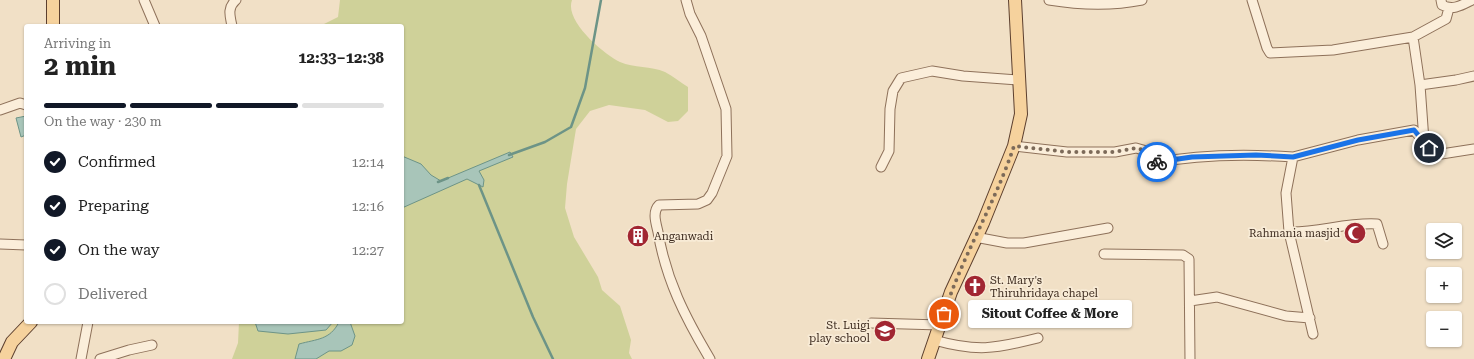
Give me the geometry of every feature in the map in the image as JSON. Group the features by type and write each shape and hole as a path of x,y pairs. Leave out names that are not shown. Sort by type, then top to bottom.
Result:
{"main road":[{"path":"53,0 53,24"},
{"path":"928,359 951,292 975,237 983,223 1014,146 1021,114 1018,80 1015,0"},
{"path":"4,359 12,342 29,324"}],"street":[{"path":"144,0 154,24"},
{"path":"232,24 229,13 230,6 236,0"},
{"path":"686,0 690,14 701,36 726,109 727,156 712,193 707,200 698,204 659,205 655,214 660,248 670,282 686,319 710,359"},
{"path":"1049,0 1083,4 1110,4 1142,0"},
{"path":"1252,0 1267,48 1270,52 1332,50 1413,37 1446,19 1449,8"},
{"path":"1441,0 1442,5 1449,8 1457,7 1472,0"},
{"path":"1413,37 1420,85 1424,141"},
{"path":"881,167 889,151 890,109 893,91 901,78 932,71 963,76 1018,80"},
{"path":"1420,85 1474,76"},
{"path":"0,110 20,103 24,104"},
{"path":"1014,146 1067,152 1114,152 1136,148 1143,150 1155,163 1192,157 1256,155 1293,157 1358,140 1414,130 1435,155 1474,149"},
{"path":"1293,157 1286,193 1288,232 1313,334"},
{"path":"1288,232 1311,231 1342,225 1377,224 1383,244"},
{"path":"975,237 1007,243 1024,243 1108,228"},
{"path":"0,244 24,245"},
{"path":"1104,254 1183,255 1190,259 1190,359"},
{"path":"1190,300 1217,297 1286,316 1310,318"},
{"path":"871,323 940,325"},
{"path":"81,359 88,324"},
{"path":"934,340 959,347 980,349 1008,346 1038,338"},
{"path":"100,359 152,345"}],"green space":[{"path":"340,0 572,0 571,8 579,27 587,36 613,58 625,64 665,72 688,87 688,111 678,121 668,122 645,110 609,105 590,111 576,129 567,184 565,208 574,237 598,277 602,290 620,306 631,340 629,353 632,359 232,359 238,343 239,324 404,324 404,24 324,24 338,17"}],"shaded area":[{"path":"24,116 24,136 21,137 16,118"},
{"path":"510,152 513,157 479,171 484,180 483,187 467,179 404,207 404,157 421,164 431,175 441,181"},
{"path":"256,324 331,324 326,330 288,334 258,331"},
{"path":"338,324 351,324 355,336 352,345 341,351 329,351 316,359 295,359 299,344 327,336"}],"waterway":[{"path":"509,155 545,142 571,127 585,88 601,0"},
{"path":"438,182 448,178"},
{"path":"479,185 533,317 553,359"}],"way so far":[{"path":"944,314 951,292 975,237 983,223 1008,165 1014,146 1067,152 1114,152 1136,148 1143,150 1155,163 1157,162"}],"place":[{"name":"Rahmania masjid","path":"1355,233"},
{"name":"Anganwadi","path":"638,236"},
{"name":"St. Mary's Thiruhridaya chapel","path":"975,286"},
{"name":"Sitout Coffee & More","path":"944,314"},
{"name":"St. Luigi play school","path":"885,331"}],"route":[{"path":"1157,162 1192,157 1256,155 1293,157 1358,140 1414,130 1429,148"}]}
